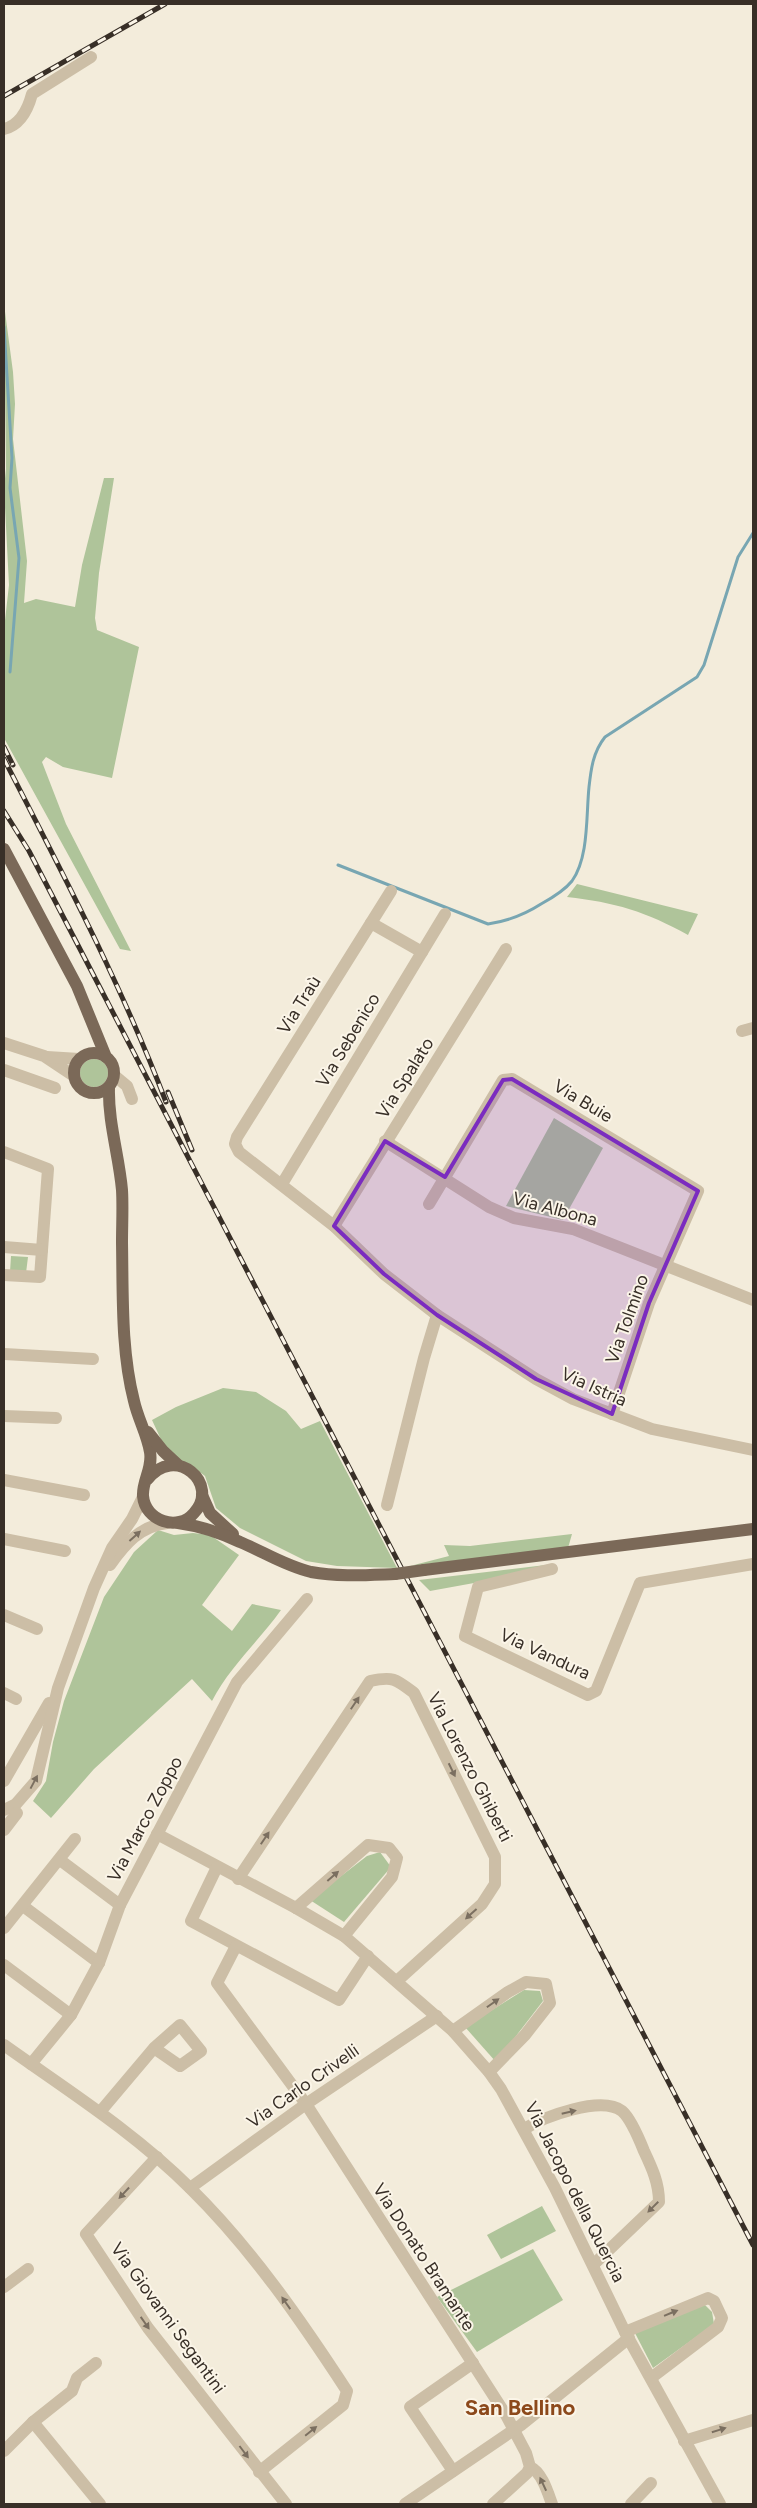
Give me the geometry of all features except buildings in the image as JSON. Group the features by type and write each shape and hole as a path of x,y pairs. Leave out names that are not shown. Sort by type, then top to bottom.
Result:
{"main road":[{"path":"4,849 77,986 106,1056 113,1065 115,1076 109,1088 111,1123 122,1191 125,1344 134,1403 144,1427 151,1453 143,1497 151,1514 173,1523 205,1527 242,1542 275,1560 311,1572 353,1576 395,1574 753,1529"},
{"path":"90,1020 90,1043 74,1076 79,1088 91,1094 97,1094 109,1088"},
{"path":"82,1057 100,1053 106,1056"},
{"path":"91,1094 111,1123"},
{"path":"144,1427 163,1451 178,1465 193,1472 201,1487 202,1495 210,1513 242,1542"},
{"path":"147,1480 160,1467 178,1465"},
{"path":"173,1523 194,1513 202,1495"}],"street":[{"path":"4,129 20,121 29,105 32,94 91,57"},
{"name":"Via Traù","path":"237,1137 391,891"},
{"name":"Via Sebenico","path":"282,1184 444,914"},
{"path":"371,923 422,952"},
{"name":"Via Spalato","path":"334,1226 385,1141 506,949"},
{"path":"4,1043 44,1056 74,1076"},
{"path":"44,1056 82,1057"},
{"path":"4,1070 55,1088"},
{"path":"115,1076 127,1086 132,1099"},
{"name":"Via Buie","path":"429,1204 503,1080 512,1079 698,1191 666,1264"},
{"name":"Via Istria","path":"237,1137 235,1144 239,1152 334,1226 384,1274 437,1316 536,1379 573,1399 669,1434 753,1450"},
{"name":"Via Albona","path":"385,1141 445,1177 489,1207 514,1218 573,1229 666,1264 753,1300"},
{"path":"4,1152 48,1169 40,1277 4,1275"},
{"path":"4,1247 42,1250"},
{"name":"Via Tolmino","path":"612,1414 649,1303 666,1264"},
{"path":"387,1505 424,1358 437,1316"},
{"path":"4,1354 93,1359"},
{"path":"4,1416 56,1418"},
{"path":"4,1480 84,1495"},
{"path":"4,1810 16,1804 36,1781 58,1688 94,1588 112,1548 132,1519 143,1497"},
{"path":"94,1588 117,1555 137,1533 153,1524 173,1523"},
{"path":"4,1539 65,1551"},
{"name":"Via Vandura","path":"552,1569 478,1587 466,1636 588,1695 596,1691 640,1583 753,1564"},
{"name":"Via Marco Zoppo","path":"31,2064 71,2015 99,1963 120,1905 237,1682 307,1599"},
{"path":"4,1615 37,1629"},
{"name":"Via Lorenzo Ghiberti","path":"238,1879 370,1681 389,1677 399,1682 414,1693 495,1857 495,1884 482,1904 397,1981"},
{"path":"4,1781 58,1688"},
{"path":"4,1693 16,1699"},
{"path":"4,1830 17,1813"},
{"name":"Via Jacopo della Quercia","path":"157,1834 238,1879 296,1908 344,1936 453,2031 489,2072 524,2129 627,2335 720,2504"},
{"path":"4,1928 75,1839"},
{"path":"296,1908 368,1845 389,1848 397,1858 392,1877 344,1936"},
{"path":"60,1860 120,1905"},
{"path":"217,1867 191,1921 339,2000 368,1956"},
{"path":"23,1906 99,1963"},
{"name":"Via Donato Bramante","path":"236,1946 216,1983 306,2104 514,2430 530,2467 541,2478 552,2504"},
{"path":"4,1965 71,2015"},
{"path":"453,2031 508,1992 526,1982 546,1984 550,2003 525,2034 489,2072"},
{"name":"Via Carlo Crivelli","path":"190,2188 306,2104 437,2016"},
{"path":"4,2045 100,2112 157,2158 190,2188 260,2266 347,2391 343,2405 259,2472"},
{"path":"100,2112 154,2048"},
{"path":"524,2129 542,2118 601,2104 622,2111 638,2137 659,2187 659,2202 593,2265"},
{"name":"Via Giovanni Segantini","path":"157,2158 86,2234 148,2328 259,2472 286,2504"},
{"path":"4,2287 28,2269"},
{"path":"405,2504 514,2430 627,2335 708,2298 714,2302 722,2318 718,2327 651,2378"},
{"path":"4,2451 33,2422 72,2391 77,2378 96,2363"},
{"path":"453,2471 410,2407 473,2364"},
{"path":"684,2441 753,2420"},
{"path":"33,2422 100,2504"},
{"path":"493,2504 527,2473 530,2467"},
{"path":"631,2504 651,2483"}],"highlighted area":[{"path":"512,1079 698,1191 649,1303 612,1414 536,1379 437,1315 384,1274 334,1226 385,1141 445,1177 503,1080"}],"green space":[{"path":"4,304 13,372 15,404 13,439 27,561 24,603 36,599 75,607 82,565 104,478 114,478 99,573 95,618 97,630 139,647 112,778 63,767 46,757 42,762 66,824 131,951 120,949 4,738 4,629 9,585 4,488 6,469"},
{"path":"577,884 698,914 688,935 630,909 567,897"},
{"path":"94,1059 104,1063 108,1073 104,1083 94,1087 84,1083 80,1073 84,1063"},
{"path":"554,1118 603,1148 563,1220 506,1206"},
{"path":"11,1256 28,1257 26,1273 10,1272"},
{"path":"223,1388 256,1392 286,1411 301,1429 320,1421 397,1568 337,1566 306,1561 240,1528 216,1508 205,1476 189,1464 179,1460 164,1446 152,1420 176,1407"},
{"path":"158,1530 174,1535 193,1533 210,1535 239,1555 202,1605 232,1631 252,1604 281,1610 227,1676 212,1701 192,1679 94,1769 51,1818 33,1801 46,1781 53,1742 64,1701 104,1597 134,1552"},
{"path":"572,1534 568,1548 410,1566 449,1556 444,1545 470,1546"},
{"path":"554,1564 474,1583 430,1591 419,1580"},
{"path":"380,1852 391,1867 344,1922 310,1900 367,1856"},
{"path":"524,1990 540,1991 543,2001 496,2062 465,2027"},
{"path":"542,2206 556,2231 501,2259 487,2235"},
{"path":"533,2249 563,2300 477,2352 437,2297"},
{"path":"704,2304 712,2312 714,2324 653,2368 635,2333"}],"waterway":[{"path":"4,327 12,458 10,488 19,558 10,672"},
{"path":"338,865 488,924 522,914 562,891 572,881 581,860 586,836 589,787 593,761 601,743 605,737 697,677 704,665 738,557 753,533"}],"railway":[{"path":"4,96 165,4"},
{"path":"4,747 13,765"},
{"path":"4,759 110,971 166,1102"},
{"path":"4,811 29,851 753,2245"},
{"path":"168,1092 192,1150"}],"district":[{"name":"San Bellino","path":"520,2407"}]}
